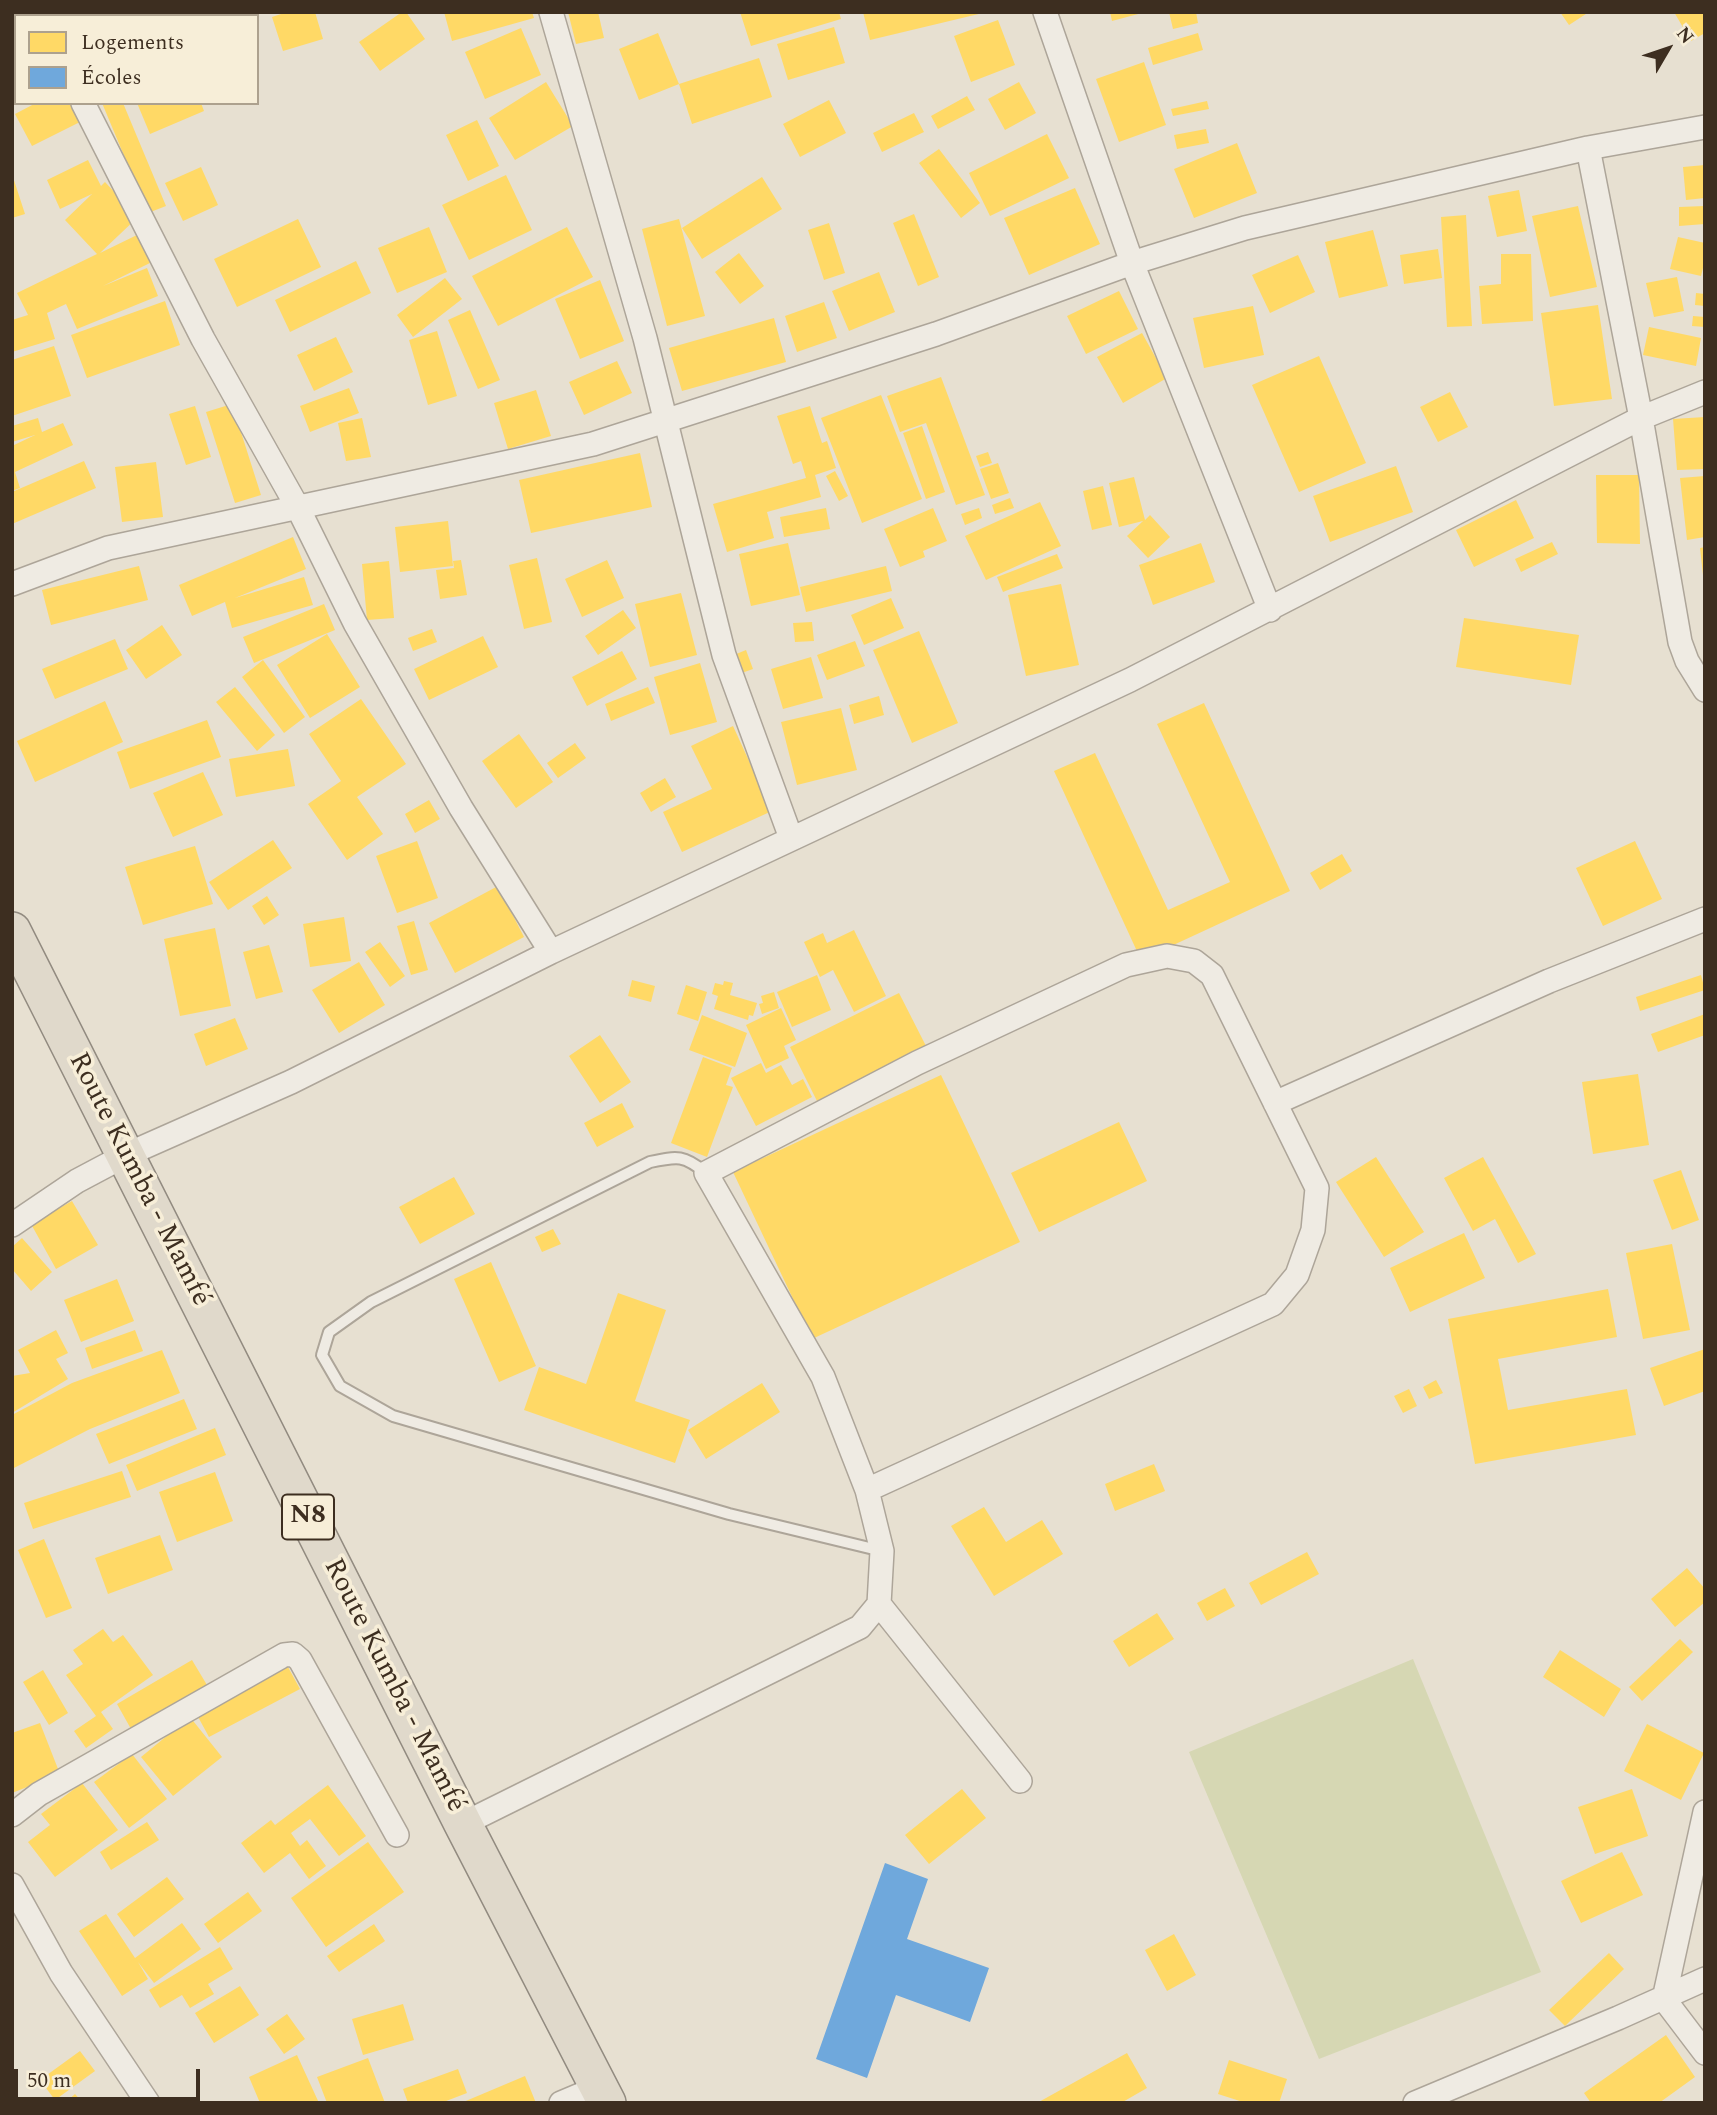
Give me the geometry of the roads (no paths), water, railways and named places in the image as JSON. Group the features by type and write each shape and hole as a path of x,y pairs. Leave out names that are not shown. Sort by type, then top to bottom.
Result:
{"highway":[{"name":"Route Kumba - Mamfé","path":"12,931 463,1824 603,2095"}],"street":[{"path":"551,12 645,338 724,655 791,838"},
{"path":"1045,12 1132,262 1270,610"},
{"path":"84,105 203,339 298,508 355,623 461,808 551,952"},
{"path":"12,584 108,548 593,444 936,334 1132,262 1245,228 1588,148 1705,127"},
{"path":"1588,148 1641,418 1680,642 1687,662 1705,690"},
{"path":"12,1225 77,1181 126,1155 291,1082 551,952 1129,680 1641,418 1705,391"},
{"path":"1275,1103 1549,981 1705,919"},
{"path":"463,1824 860,1627 880,1604 882,1551 867,1490 823,1377 706,1173 917,1063 1126,965 1167,956 1194,961 1212,975 1317,1188 1313,1230 1297,1275 1273,1304 867,1490"},
{"path":"880,1604 1020,1781"},
{"path":"12,1815 39,1794 132,1740 284,1655 293,1654 300,1660 397,1835"},
{"path":"1705,1812 1664,1998 1705,2053"},
{"path":"12,1885 61,1973 148,2103"},
{"path":"1415,2103 1705,1979"},
{"path":"561,2103 603,2095"}],"lane":[{"path":"706,1173 689,1160 673,1157 638,1168 371,1302 329,1332 322,1355 340,1386 393,1416 729,1514 882,1551"}]}
